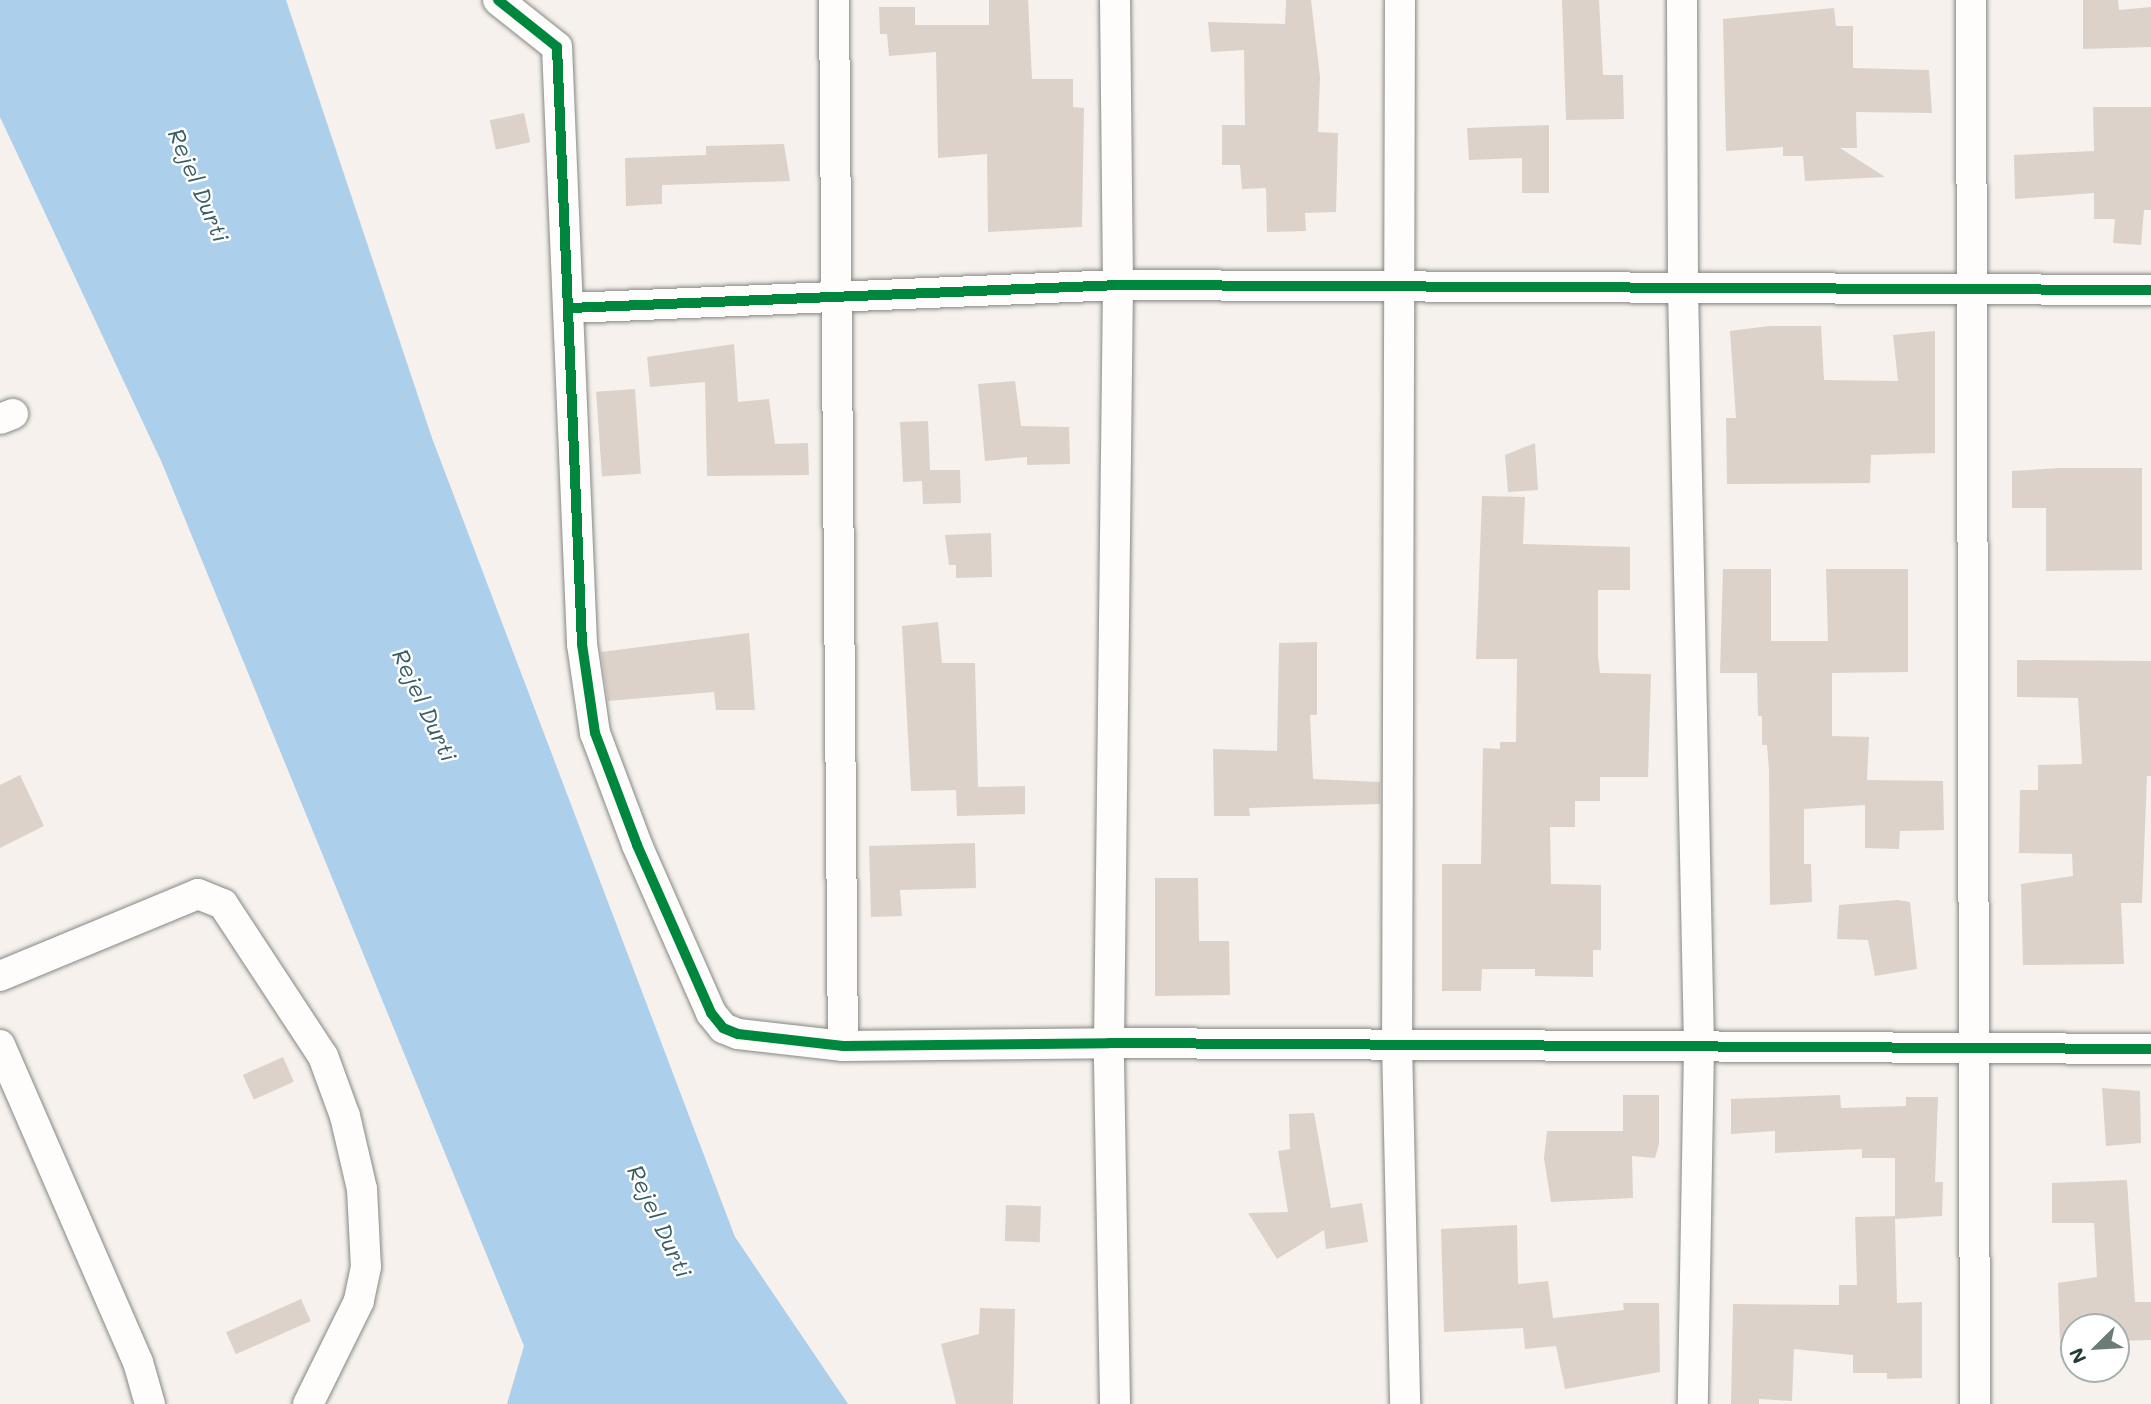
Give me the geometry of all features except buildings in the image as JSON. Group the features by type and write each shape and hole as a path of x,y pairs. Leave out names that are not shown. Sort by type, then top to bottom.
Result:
{"street":[{"path":"498,0 557,47 582,644 595,733 610,781 711,1013 723,1028 738,1034 843,1046 1109,1043 2151,1049"},
{"path":"834,0 843,1046"},
{"path":"1115,0 1118,285 1109,1043 1115,1404"},
{"path":"1400,0 1397,1044 1405,1404"},
{"path":"1682,0 1683,288 1699,1046 1693,1404"},
{"path":"1971,0 1975,1404"},
{"path":"570,308 1118,285 2151,290"},
{"path":"0,976 198,894 223,904 323,1056 345,1116 362,1189 366,1267 359,1301 308,1404"},
{"path":"0,1045 138,1362 150,1404"}],"water":[{"name":"Rejel Durti","path":"0,0 286,0 432,438 735,1237 848,1404 507,1404 524,1346 162,463 0,117"}],"cycle path":[{"path":"498,0 557,47 582,644 595,733 637,845 711,1013 723,1028 738,1034 843,1046 1109,1043 2151,1049"},
{"path":"570,308 1118,285 2151,290"}]}
